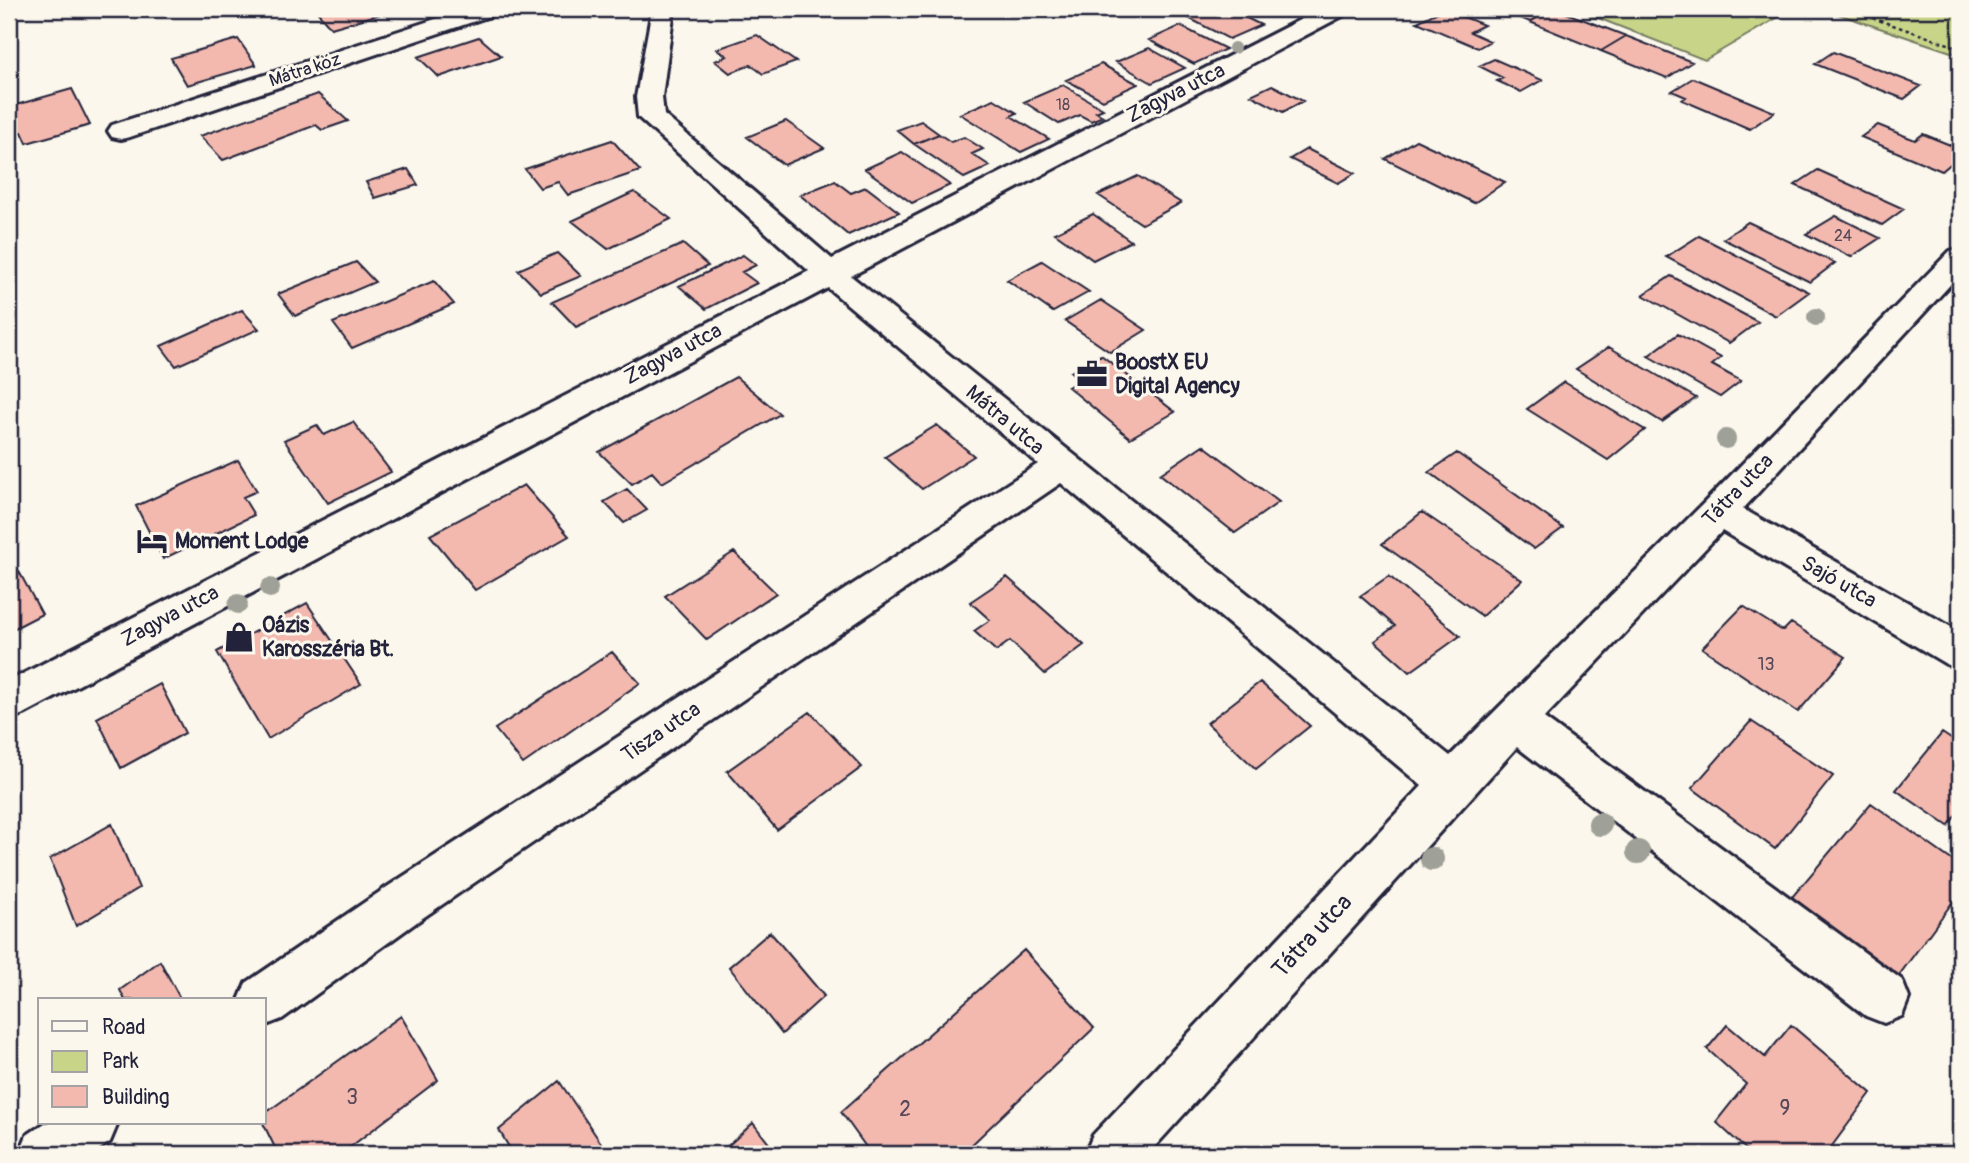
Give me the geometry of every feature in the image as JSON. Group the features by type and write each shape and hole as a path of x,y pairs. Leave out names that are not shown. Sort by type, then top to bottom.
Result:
{"street":[{"name":"Mátra köz","path":"121,131 488,9"},
{"name":"Mátra utca","path":"663,9 649,97 651,117 829,273 1452,784"},
{"name":"Zagyva utca","path":"9,701 1338,9"},
{"name":"Tátra utca","path":"1112,1154 1452,784 1718,512 1960,257"},
{"name":"Tisza utca","path":"266,1000 404,903 1061,466"},
{"name":"Sajó utca","path":"1718,512 1960,652"},
{"path":"1514,720 1884,998"},
{"path":"46,1154 90,1124"}],"path":[{"path":"1846,9 1960,48"}],"green space":[{"path":"1575,9 1792,9 1705,60"},
{"path":"1823,9 1960,9 1960,55"}],"building":[{"path":"315,9 398,9 331,28"},
{"path":"1228,9 1261,25 1229,39 1173,10"},
{"path":"1444,9 1484,25 1470,32 1490,41 1478,48 1417,22"},
{"path":"1498,9 1553,9 1530,22"},
{"path":"1553,9 1626,36 1601,51 1530,22"},
{"path":"1180,26 1226,49 1194,64 1149,40"},
{"path":"757,35 796,62 763,74 751,65 730,73 715,61 727,56 717,49"},
{"path":"1626,36 1692,62 1667,78 1601,51"},
{"path":"479,37 501,56 439,77 418,57"},
{"path":"238,39 256,65 187,85 171,58"},
{"path":"1149,48 1185,68 1152,83 1116,62"},
{"path":"1833,52 1921,86 1904,99 1815,64"},
{"path":"1494,59 1542,80 1521,92 1497,81 1503,78 1479,66"},
{"path":"1101,64 1138,84 1103,100 1066,80"},
{"path":"1693,78 1774,112 1750,129 1682,100 1686,97 1672,91"},
{"path":"1063,85 1103,109 1096,112 1103,116 1091,121 1080,115 1059,124 1024,102"},
{"path":"1272,85 1303,101 1283,112 1251,95"},
{"path":"72,89 90,125 27,143 22,132 10,135 9,107"},
{"path":"318,94 348,121 322,130 316,125 223,160 200,136"},
{"path":"994,99 1017,113 1011,116 1049,139 1021,152 960,114"},
{"path":"786,121 824,148 784,165 747,137"},
{"path":"921,121 939,134 914,144 897,130"},
{"path":"1878,125 1915,140 1923,134 1960,149 1960,156 1942,171 1861,137"},
{"path":"939,134 951,142 964,137 983,149 972,154 990,166 964,178 914,144"},
{"path":"612,140 640,171 568,195 558,182 540,188 525,169"},
{"path":"1416,140 1505,182 1474,203 1385,159"},
{"path":"1307,149 1355,173 1338,183 1290,159"},
{"path":"902,152 950,185 912,203 865,169"},
{"path":"408,169 418,185 375,198 366,182"},
{"path":"1818,170 1904,209 1882,225 1795,185"},
{"path":"1138,176 1181,203 1142,224 1098,195"},
{"path":"835,181 851,193 866,187 899,212 848,235 800,195"},
{"path":"634,192 671,219 608,249 572,221"},
{"path":"1093,214 1131,241 1093,260 1055,233"},
{"path":"1836,216 1880,238 1851,257 1806,234"},
{"path":"1748,222 1835,263 1810,282 1723,239"},
{"path":"1699,236 1809,292 1776,316 1666,257"},
{"path":"683,244 708,266 576,327 552,302"},
{"path":"557,253 581,276 541,293 518,270"},
{"path":"743,255 756,265 742,272 757,283 706,309 679,286"},
{"path":"1042,261 1089,292 1053,312 1007,280"},
{"path":"356,262 375,282 295,316 278,294"},
{"path":"1671,276 1758,322 1729,343 1643,295"},
{"path":"434,281 454,304 352,348 333,323"},
{"path":"1101,300 1146,330 1110,352 1065,321"},
{"path":"242,310 259,329 176,366 161,346"},
{"path":"1678,334 1721,358 1712,365 1741,381 1720,397 1648,356"},
{"path":"1609,347 1696,398 1662,422 1576,369"},
{"path":"1101,355 1175,412 1130,438 1068,387 1081,380 1071,372"},
{"path":"736,377 780,414 662,483 652,472 632,484 599,452"},
{"path":"1564,382 1645,430 1608,460 1527,409"},
{"path":"353,422 391,472 328,503 284,440 317,425 324,435"},
{"path":"937,425 974,456 922,489 885,457"},
{"path":"1203,445 1279,502 1235,533 1160,474"},
{"path":"1457,453 1563,528 1534,549 1429,472"},
{"path":"238,460 257,491 243,497 254,515 163,559 136,506"},
{"path":"524,485 569,536 475,590 430,535"},
{"path":"627,489 647,510 624,523 604,502"},
{"path":"1422,512 1522,580 1482,616 1382,544"},
{"path":"734,552 776,593 707,640 665,596"},
{"path":"9,553 42,614 9,631"},
{"path":"1389,576 1460,636 1410,672 1375,641 1395,626 1360,596"},
{"path":"1007,577 1084,645 1045,674 1010,641 996,651 974,631 990,620 970,602"},
{"path":"307,603 361,684 268,739 217,652"},
{"path":"1743,606 1783,631 1791,623 1846,657 1798,712 1702,648"},
{"path":"612,652 640,683 523,764 495,729"},
{"path":"1260,682 1310,726 1256,769 1207,723"},
{"path":"160,684 185,733 121,768 97,718"},
{"path":"810,712 862,767 777,830 727,771"},
{"path":"1751,721 1833,776 1775,849 1692,788"},
{"path":"1942,733 1960,745 1960,810 1948,826 1896,790"},
{"path":"1871,803 1960,866 1960,892 1897,978 1792,897"},
{"path":"112,824 139,888 76,926 50,859"},
{"path":"770,932 824,996 782,1034 729,967"},
{"path":"1024,950 1094,1028 962,1154 871,1154 841,1112"},
{"path":"160,961 180,998 124,998 120,990"},
{"path":"401,1016 438,1080 341,1154 278,1154 263,1124 266,1124 266,1113"},
{"path":"1727,1025 1765,1057 1791,1025 1871,1093 1826,1154 1751,1154 1716,1122 1746,1084 1707,1049"},
{"path":"559,1081 603,1146 593,1154 513,1154 499,1130"},
{"path":"753,1123 777,1154 719,1154"}],"place":[{"name":"BoostX EU Digital Agency","path":"1092,374"},
{"name":"Moment Lodge","path":"152,541"},
{"name":"Oázis Karosszéria Bt.","path":"239,637"}]}
